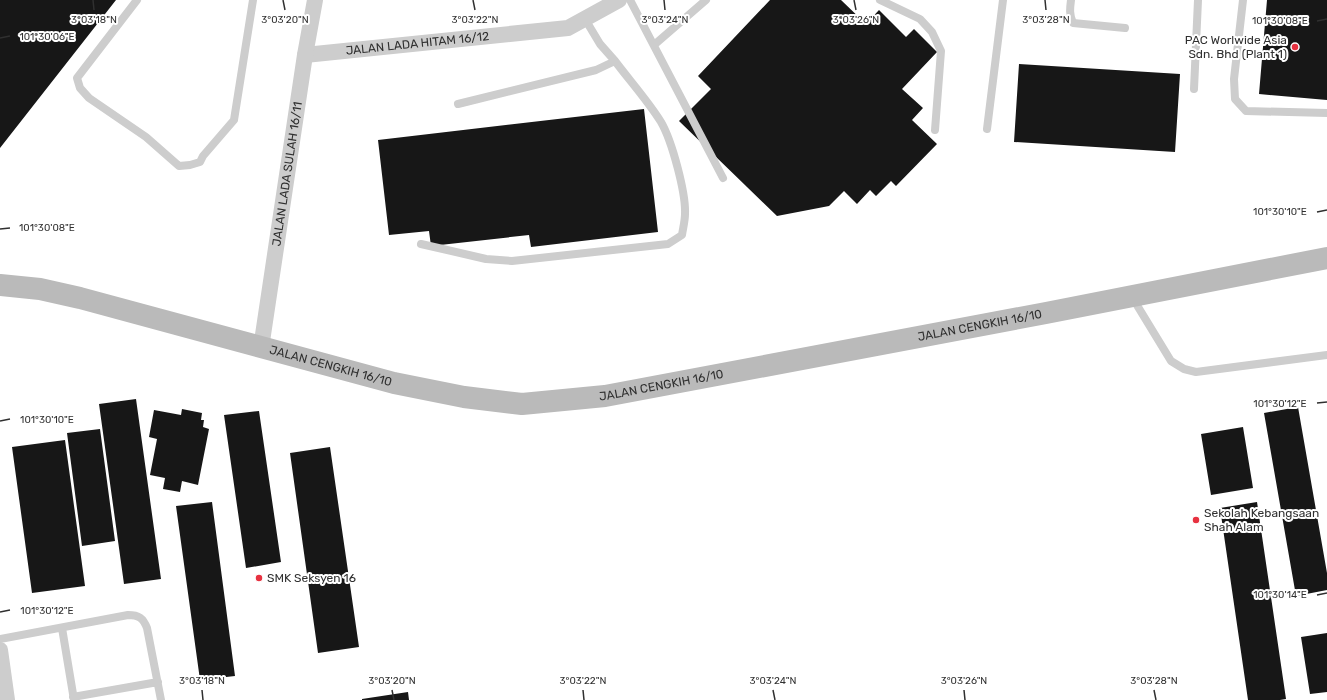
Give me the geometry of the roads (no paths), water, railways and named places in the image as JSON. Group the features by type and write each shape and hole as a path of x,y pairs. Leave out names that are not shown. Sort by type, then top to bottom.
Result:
{"street":[{"name":"JALAN LADA SULAH 16/11","path":"261,348 305,55 315,0"},
{"name":"JALAN LADA HITAM 16/12","path":"305,55 568,28 619,0"},
{"name":"JALAN CENGKIH 16/10","path":"0,285 40,289 80,298 394,383 464,397 522,404 605,396 1327,258"},
{"path":"0,650 7,700"}],"lane":[{"path":"137,0 77,78 80,88 89,98 146,137 179,166 190,166 200,162 203,156 234,120 253,0"},
{"path":"630,0 723,178"},
{"path":"654,45 706,0"},
{"path":"880,0 920,19 932,32 941,51 935,130"},
{"path":"987,129 1003,0"},
{"path":"1071,0 1070,11 1073,23 1125,28"},
{"path":"1194,88 1198,0"},
{"path":"1243,0 1234,79 1235,99 1246,111 1327,113"},
{"path":"421,244 486,259 512,261 668,244 682,235 685,213 683,192 672,150 662,124 647,102 600,44 585,19"},
{"path":"458,104 596,70 615,61"},
{"path":"1132,296 1171,361 1184,369 1196,372 1327,355"},
{"path":"0,640 128,615 135,615 143,619 148,628 161,700"},
{"path":"62,628 73,698 158,682"}],"place":[{"name":"PAC Worlwide Asia Sdn. Bhd (Plant 1)","path":"1295,47"},
{"name":"Sekolah Kebangsaan Shah Alam","path":"1196,520"},
{"name":"SMK Seksyen 16","path":"259,578"}]}
